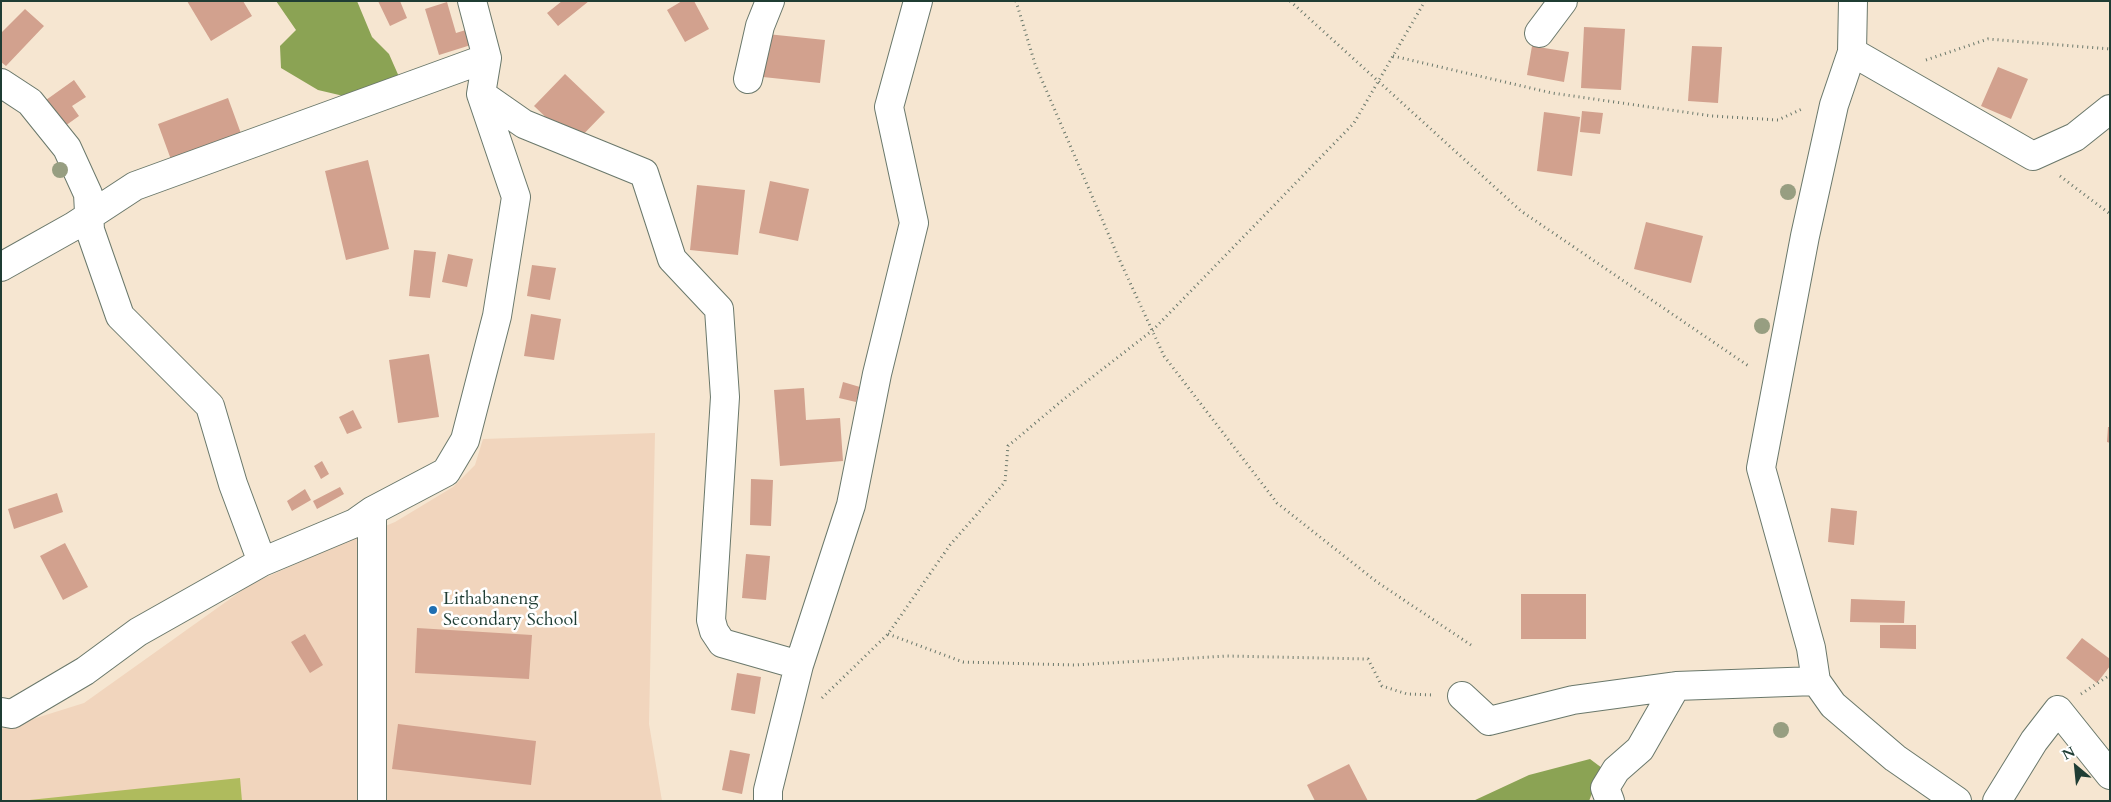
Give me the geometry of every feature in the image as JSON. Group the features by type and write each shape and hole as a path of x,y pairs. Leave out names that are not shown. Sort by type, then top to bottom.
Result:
{"street":[{"path":"1,712 12,714 85,671 138,632 262,562 355,523 372,511 446,472 465,440 496,316 516,197 481,94 487,58 472,1"},
{"path":"748,79 760,26 770,1"},
{"path":"768,801 768,790 799,665 851,505 877,374 914,223 889,107 918,1"},
{"path":"1539,33 1563,1"},
{"path":"1853,1 1852,52 1838,93 1805,236 1761,468 1811,648 1816,681 1833,705 1894,758 1958,801"},
{"path":"1852,52 2033,156 2075,137 2110,109"},
{"path":"1,267 89,217 135,186 487,58"},
{"path":"1,82 30,102 67,148 88,194 90,230 120,316 210,406 233,484 262,562"},
{"path":"481,94 524,124 644,173 672,259 719,310 725,397 711,620 714,631 722,643 799,665"},
{"path":"372,511 372,801"},
{"path":"1462,696 1489,721 1573,700 1676,686 1816,681"},
{"path":"1610,801 1605,788 1616,770 1640,749 1676,686"},
{"path":"1997,801 2034,741 2058,710 2110,776"}],"path":[{"path":"1016,1 1035,64 1120,261 1164,356 1277,503 1377,582 1471,645"},
{"path":"1290,1 1521,211 1777,385"},
{"path":"816,704 888,634 950,545 1005,482 1008,446 1064,399 1153,330 1354,122 1424,1"},
{"path":"1888,72 1988,39 2110,48"},
{"path":"1393,56 1552,93 1712,116 1778,120 1838,93"},
{"path":"2033,156 2110,214"},
{"path":"888,634 963,662 1074,664 1227,656 1368,659 1382,686 1408,694 1462,696"}],"shaded area":[{"name":"Lithabaneng Secondary School","path":"655,433 649,724 662,801 1,801 1,729 84,703 251,584 395,522 453,487 475,465 483,439"}],"green space":[{"path":"276,1 357,1 372,37 389,54 400,79 352,98 318,90 281,68 280,46 296,30"},
{"path":"1590,759 1602,768 1589,801 1473,801 1529,775"},
{"path":"240,778 242,801 20,801"}],"building":[{"path":"187,1 243,1 252,16 211,41"},
{"path":"378,1 400,1 407,18 390,26"},
{"path":"562,1 589,1 558,26 547,13"},
{"path":"682,1 694,1 709,29 685,42 667,10"},
{"path":"447,2 456,33 469,29 474,44 439,55 425,9"},
{"path":"25,9 44,26 6,66 1,62 1,33"},
{"path":"1584,27 1625,29 1621,90 1581,88"},
{"path":"767,34 825,40 820,83 763,77"},
{"path":"1532,46 1569,52 1564,82 1527,75"},
{"path":"1692,46 1722,47 1718,103 1688,101"},
{"path":"1998,67 2028,79 2011,119 1981,106"},
{"path":"565,74 605,112 574,144 534,106"},
{"path":"74,80 86,97 72,106 79,116 65,126 46,100"},
{"path":"228,98 243,139 173,165 158,124"},
{"path":"1582,111 1603,113 1600,134 1580,132"},
{"path":"1544,112 1580,117 1572,176 1537,171"},
{"path":"368,160 389,249 346,260 325,171"},
{"path":"770,181 809,189 798,241 759,233"},
{"path":"697,185 745,190 738,255 690,250"},
{"path":"1646,222 1703,236 1691,283 1634,269"},
{"path":"414,250 436,252 430,298 409,296"},
{"path":"448,254 473,259 467,287 442,282"},
{"path":"532,265 556,268 550,300 527,296"},
{"path":"531,314 561,319 554,360 524,356"},
{"path":"429,354 439,417 398,423 389,360"},
{"path":"843,382 860,387 856,402 839,398"},
{"path":"804,388 806,420 840,418 843,461 780,466 774,390"},
{"path":"353,410 362,428 347,434 339,417"},
{"path":"2108,427 2110,427 2110,443 2107,442"},
{"path":"322,461 329,474 321,479 314,466"},
{"path":"751,479 773,480 771,526 750,525"},
{"path":"340,487 344,494 317,509 313,501"},
{"path":"305,489 311,500 292,511 287,501"},
{"path":"57,493 63,512 14,529 8,509"},
{"path":"1831,508 1857,511 1854,545 1828,542"},
{"path":"65,543 88,587 63,600 40,556"},
{"path":"746,554 770,556 766,600 742,598"},
{"path":"1521,594 1586,594 1586,639 1521,639"},
{"path":"1851,599 1905,601 1904,623 1850,622"},
{"path":"1880,625 1916,625 1916,649 1880,648"},
{"path":"417,628 532,635 529,679 415,673"},
{"path":"305,634 323,665 310,673 291,642"},
{"path":"2082,638 2110,659 2110,666 2097,683 2066,658"},
{"path":"737,673 761,677 755,714 731,710"},
{"path":"398,724 536,741 531,785 392,769"},
{"path":"730,750 750,754 742,794 722,790"},
{"path":"1349,764 1368,801 1315,801 1307,785"}],"place":[{"name":"Lithabaneng Secondary School","path":"433,610"}]}
